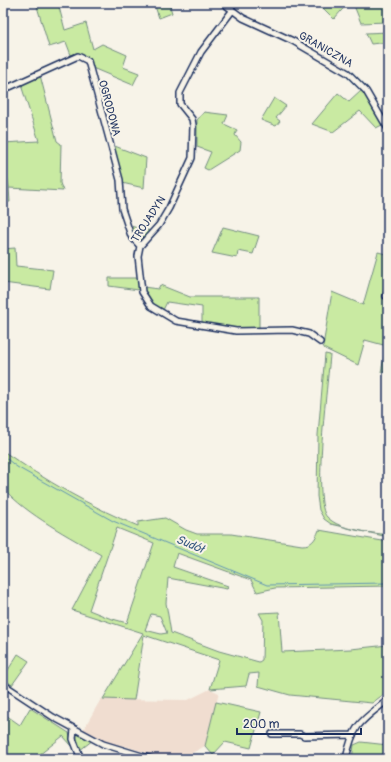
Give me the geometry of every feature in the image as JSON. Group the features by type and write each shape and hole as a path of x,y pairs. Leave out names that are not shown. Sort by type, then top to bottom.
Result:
{"street":[{"name":"GRANICZNA","path":"223,3 243,18 310,50 348,73 366,91 388,129"},
{"name":"TROJADYN","path":"232,11 201,52 180,93 180,104 192,119 194,125 192,158 169,208 159,225 140,246 138,256 143,295 150,306 176,321 236,331 292,330 310,334 320,342"},
{"name":"OGRODOWA","path":"3,90 78,56 88,61 120,180 122,209 131,236 140,246"},
{"path":"386,296 388,290"},
{"path":"3,684 74,729 103,744 152,759"},
{"path":"346,759 352,735 362,721 388,700"},
{"path":"74,729 73,739 81,759"},
{"path":"272,734 300,734 304,736 352,735"}],"shaded area":[{"path":"210,689 219,693 205,746 192,753 190,759 165,759 128,747 103,741 83,730 101,699 188,700"}],"green space":[{"path":"36,3 58,3 65,30 86,23 93,49 102,44 127,55 123,67 139,73 133,85 90,67 84,55 71,55 66,42 49,47"},
{"path":"154,3 169,3 172,13 159,18"},
{"path":"324,3 348,3 334,19 321,6"},
{"path":"353,3 388,3 388,22 361,23"},
{"path":"388,32 388,42 371,44 366,33"},
{"path":"40,75 57,141 61,144 60,183 63,191 9,188 10,202 3,202 3,188 9,187 7,175 4,174 3,143 39,141 22,88 23,83"},
{"path":"362,90 382,125 376,128 360,111 333,132 312,124 338,93 349,102"},
{"path":"274,98 286,106 276,118 280,121 276,126 261,120"},
{"path":"204,112 228,115 224,124 237,130 235,135 241,142 240,150 208,170 204,168 211,152 197,147 197,120"},
{"path":"112,145 146,158 144,188 122,183"},
{"path":"130,226 151,231 140,243 135,239"},
{"path":"223,227 259,236 253,254 238,251 237,258 212,253"},
{"path":"15,248 16,266 53,270 50,289 3,283 3,249"},
{"path":"388,251 388,343 387,346 365,340 358,365 325,349 323,346 332,292 363,305 378,252 386,254"},
{"path":"109,278 138,278 139,290 109,286"},
{"path":"160,285 190,297 259,297 259,328 238,329 202,324 202,307 167,302 162,312 152,305 143,287 158,289"},
{"path":"386,349 388,349 388,372 381,372"},
{"path":"325,354 330,355 322,440 321,489 323,507 327,517 333,522 346,527 331,524 324,519 319,510 317,496 318,435"},
{"path":"3,451 69,492 120,519 138,526 138,522 165,518 186,530 197,534 231,534 302,545 313,541 319,530 388,542 388,586 275,588 257,592 251,580 177,553 173,567 228,586 227,589 168,578 166,603 171,633 219,651 259,662 262,660 263,620 259,613 279,612 282,652 351,649 388,645 388,691 372,703 290,695 258,686 259,673 249,674 246,686 210,689 219,660 144,635 134,700 103,699 143,633 72,610 101,555 36,516 3,488","holes":["117,528 154,543 127,623 89,610","151,614 160,616 167,633 161,634 145,630"]},
{"path":"365,532 388,535 388,537"},
{"path":"18,654 29,661 12,685 3,678"},
{"path":"216,702 261,712 251,748 225,742 213,755 205,746"},
{"path":"30,708 69,733 72,746 63,736 34,759 3,759 3,713 20,725"},
{"path":"76,734 83,734 93,740 80,750"},
{"path":"361,742 388,745 388,759 352,759 354,745"}],"waterway":[{"name":"Sudół","path":"3,456 17,467 113,521 267,585 388,583"}]}
